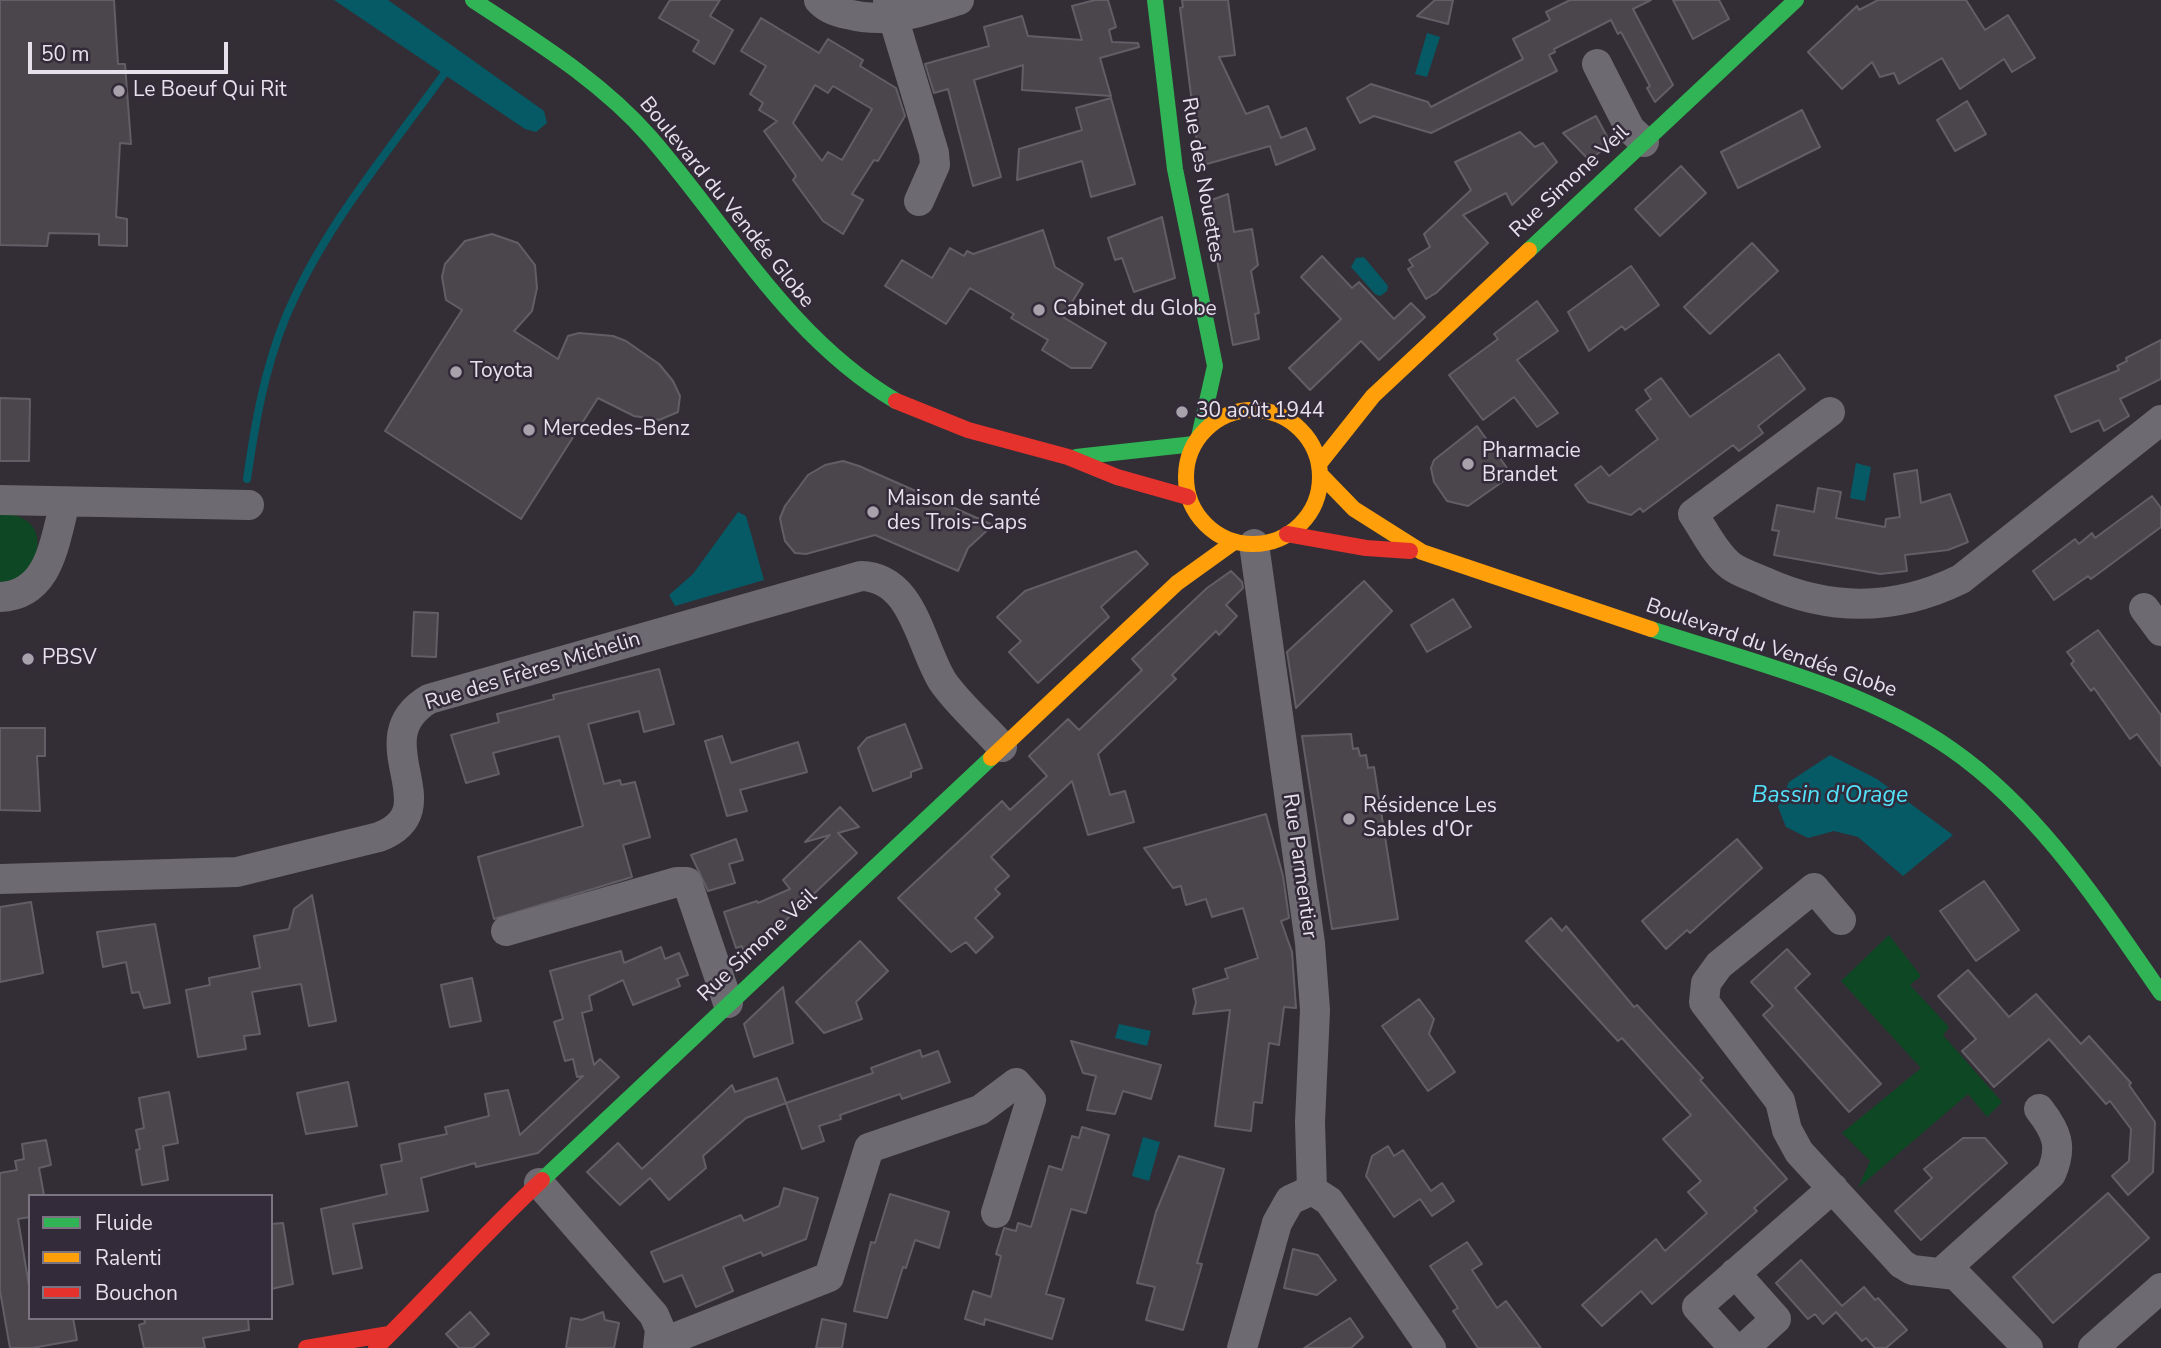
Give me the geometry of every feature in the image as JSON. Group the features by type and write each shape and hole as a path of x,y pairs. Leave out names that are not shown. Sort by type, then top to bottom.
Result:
{"main road":[{"name":"Boulevard du Vendée Globe","path":"473,0 564,61 623,109 673,166 774,299 809,336 856,376 894,401 953,426 1071,458 1106,474 1191,502"},
{"name":"Rue des Nouettes","path":"1155,0 1175,169 1215,366 1197,441"},
{"name":"Rue Simone Veil","path":"1319,469 1373,396 1796,0"},
{"path":"1215,366 1231,384"},
{"name":"Rue Simone Veil","path":"1335,414 1373,396"},
{"path":"1191,502 1203,523 1218,534 1244,543 1287,534 1305,519 1317,498 1319,469 1308,439 1289,420 1262,410 1245,397"},
{"path":"1192,531 1191,502 1185,479 1197,441 1216,421 1238,412 1262,410"},
{"path":"1289,420 1310,417"},
{"name":"Boulevard du Vendée Globe","path":"1071,458 1197,441"},
{"name":"Boulevard du Vendée Globe","path":"1319,469 1354,509 1422,552 1846,694 1932,735 1994,782 2043,830 2161,993"},
{"name":"Boulevard du Vendée Globe","path":"1287,534 1366,548 1422,552"},
{"name":"Rue Simone Veil","path":"376,1348 444,1281 483,1236 539,1182 1177,583 1244,543"},
{"name":"Rue Simone Veil","path":"1177,583 1184,562"},
{"path":"309,1348 389,1334"}],"street":[{"path":"819,0 837,11 873,20 892,9 958,0"},
{"path":"892,9 934,153 934,164 919,201"},
{"path":"1597,64 1630,129 1644,142"},
{"path":"1830,412 1693,514 1731,566 1785,591 1844,604 1891,604 1940,589 1961,579 2161,420"},
{"path":"0,500 249,505"},
{"path":"0,597 17,595 33,587 44,573 65,503"},
{"name":"Rue Parmentier","path":"1244,543 1275,691 1310,943 1315,1010 1310,1122 1312,1190"},
{"name":"Rue des Frères Michelin","path":"0,879 237,872 379,837 402,824 408,811 409,792 401,736 403,723 414,709 429,699 861,576 871,576 892,586 918,622 944,682 1002,747"},
{"path":"506,931 677,882 687,882 728,1003"},
{"path":"1841,920 1814,888 1719,965 1706,983 1704,1002 1780,1101 1787,1130 1795,1146 1902,1264 1922,1272 1943,1271 1956,1275 2028,1348"},
{"path":"539,1182 654,1315 660,1329 658,1346 829,1277 869,1148 980,1110 1016,1083 1031,1100 996,1213"},
{"path":"1943,1271 2051,1174 2058,1158 2059,1141 2053,1127 2039,1109"},
{"path":"1734,1348 1697,1307 1833,1188"},
{"path":"1242,1348 1277,1223 1290,1200 1312,1190 1329,1201 1431,1348"},
{"path":"1735,1273 1776,1319 1744,1348"},
{"path":"2093,1348 2161,1288"}],"green space":[{"path":"0,513 25,520 32,526 38,544 27,577 0,585"},
{"path":"1889,935 1921,976 1910,985 1949,1027 1943,1035 2002,1102 1987,1117 1968,1094 1858,1188 1870,1161 1842,1133 1921,1068 1841,981"}],"water":[{"path":"334,0 388,0 544,111 547,123 536,132 525,129"},
{"path":"1427,33 1440,37 1427,77 1415,74"},
{"path":"1364,257 1388,286 1387,291 1380,296 1375,294 1351,267 1356,258"},
{"path":"1856,463 1871,467 1865,501 1850,498"},
{"path":"738,512 746,516 764,580 675,606 669,595 693,574"},
{"name":"Bassin d'Orage","path":"1830,755 1877,779 1953,835 1903,876 1858,837 1834,831 1808,838 1786,827 1778,807 1789,782"},
{"path":"1119,1024 1151,1031 1147,1046 1115,1038"},
{"path":"1143,1137 1160,1142 1149,1181 1132,1176"}],"building":[{"path":"0,0 114,0 118,64 125,64 131,144 120,143 116,217 127,219 127,246 99,245 99,234 49,233 47,246 0,245"},
{"path":"670,0 720,0 710,16 733,30 714,64 693,51 699,41 659,18"},
{"path":"1095,0 1108,0 1116,27 1109,30 1112,42 1138,43 1139,47 1100,58 1111,96 1022,90 1023,65 974,80 1001,177 973,186 948,89 934,93 925,64 989,46 984,27 1022,16 1028,36 1082,40 1072,6"},
{"path":"1182,0 1228,0 1235,55 1219,57 1246,114 1268,106 1281,138 1306,128 1315,149 1276,165 1270,146 1200,166 1180,8 1183,7"},
{"path":"1435,0 1453,0 1448,24 1417,16"},
{"path":"1570,0 1651,0 1633,9 1673,85 1655,102 1647,88 1650,86 1621,32 1618,34 1611,20 1554,49 1555,52 1549,55 1557,71 1431,133 1374,116 1360,123 1347,98 1371,84 1428,102 1431,107 1523,59 1513,39 1550,20 1546,12"},
{"path":"1673,0 1719,0 1729,19 1693,39"},
{"path":"1878,0 1966,0 1985,30 2008,15 2035,58 2012,72 2004,59 1960,89 1942,58 1899,84 1894,73 1880,77 1872,62 1842,89 1808,52 1857,6 1859,10"},
{"path":"761,18 819,53 828,39 863,60 860,66 896,88 905,116 878,161 874,160 852,194 863,200 843,234 823,221 793,180 796,176 764,131 777,121 759,110 763,103 750,94 766,66 741,51","holes":["815,85 828,93 833,86 872,109 842,160 828,152 822,161 793,123"]},
{"path":"1111,98 1135,184 1091,197 1082,161 1017,180 1019,149 1082,130 1076,108"},
{"path":"1967,101 1986,134 1955,151 1937,120"},
{"path":"1802,110 1820,147 1738,188 1721,152"},
{"path":"1596,116 1611,144 1589,160 1563,133"},
{"path":"1520,132 1535,147 1543,143 1557,162 1512,205 1506,193 1463,215 1488,243 1436,293 1426,299 1408,269 1413,266 1409,260 1430,247 1424,234 1471,190 1455,162"},
{"path":"1681,166 1706,193 1660,236 1635,209"},
{"path":"1228,194 1234,232 1252,229 1258,265 1251,271 1259,313 1255,314 1259,339 1233,345 1206,202"},
{"path":"1162,217 1175,278 1134,292 1122,258 1115,260 1108,238"},
{"path":"1043,230 1055,267 1083,284 1063,317 1106,343 1091,368 1071,368 1042,350 1048,340 1011,318 1014,314 970,288 946,324 885,286 902,260 932,278 950,248 964,256 967,251 973,254"},
{"path":"492,234 518,243 535,265 537,288 532,311 514,331 558,359 568,336 579,333 613,336 626,341 659,364 673,381 680,396 678,412 659,420 634,416 598,398 521,519 385,431 462,310 446,300 442,277 445,264 465,241"},
{"path":"1752,243 1778,271 1710,334 1684,307"},
{"path":"1322,256 1352,288 1359,282 1394,319 1411,303 1425,317 1379,360 1361,341 1310,390 1289,368 1341,319 1301,277"},
{"path":"1631,266 1659,305 1625,330 1622,326 1589,351 1568,312"},
{"path":"1537,301 1558,331 1517,360 1558,413 1537,427 1514,397 1483,420 1449,375 1498,339 1494,334"},
{"path":"2161,340 2161,379 2120,399 2129,416 2104,431 2099,420 2071,432 2055,396 2119,370 2117,366 2127,361 2126,358"},
{"path":"1779,354 1805,389 1758,426 1763,433 1739,451 1733,445 1643,512 1640,508 1631,515 1588,502 1575,485 1601,466 1609,476 1658,439 1636,410 1651,399 1645,390 1661,378 1690,417"},
{"path":"0,398 30,399 29,461 0,461"},
{"name":"Pharmacie Brandet","path":"1477,426 1512,475 1468,506 1447,501 1434,482 1431,468 1434,460"},
{"name":"Maison de santé des Trois-Caps","path":"843,461 993,525 968,548 958,571 875,535 806,554 795,553 785,541 782,528 780,518 785,506 808,475 825,465"},
{"path":"1917,470 1921,503 1950,494 1968,542 1948,550 1905,555 1907,571 1880,574 1774,555 1779,531 1772,530 1777,505 1814,512 1818,488 1841,492 1836,518 1885,527 1886,519 1900,517 1894,474"},
{"path":"2152,496 2161,508 2161,527 2091,579 2088,576 2054,600 2033,571 2075,539 2079,544 2092,533 2095,538"},
{"path":"1136,551 1148,564 1101,607 1109,617 1038,683 1009,652 1021,641 997,617 1025,591"},
{"path":"1231,571 1242,582 1243,588 1226,605 1237,616 1219,635 1216,631 1172,675 1176,679 1098,754 1110,795 1125,791 1134,822 1088,835 1072,781 991,857 1009,876 995,889 1000,894 975,918 993,937 976,953 966,942 951,952 898,898 1002,801 1010,810 1047,776 1029,756 1068,719 1079,730 1142,670 1132,659 1207,588"},
{"path":"1364,581 1392,611 1296,708 1287,652"},
{"path":"1453,599 1471,627 1427,652 1411,625"},
{"path":"414,612 438,613 436,657 412,656"},
{"path":"2098,630 2161,715 2161,766 2137,734 2130,739 2094,688 2091,691 2071,664 2074,661 2067,652"},
{"path":"659,669 674,724 644,732 639,711 588,724 604,784 620,780 621,785 635,782 650,837 623,845 632,877 494,919 478,857 583,826 559,736 493,753 499,774 466,783 451,735 499,722 497,714 554,699 553,695"},
{"path":"905,724 922,768 911,772 911,777 873,791 858,748 867,738"},
{"path":"0,728 45,728 45,756 37,756 40,811 0,810"},
{"name":"Résidence Les Sables d'Or","path":"1351,734 1353,749 1358,748 1360,756 1366,755 1368,768 1374,767 1398,919 1332,929 1302,736"},
{"path":"722,736 731,763 798,742 807,772 740,790 747,811 727,816 705,741"},
{"path":"840,807 859,827 838,833 857,853 746,958 742,946 736,948 724,912 757,901 758,903 790,889 783,880 830,835 805,842"},
{"path":"1266,814 1283,876 1289,918 1281,921 1292,952 1296,1008 1284,1007 1279,1045 1269,1043 1262,1103 1254,1102 1251,1131 1215,1126 1230,1010 1193,1014 1196,1002 1193,989 1228,978 1225,969 1258,958 1243,908 1212,917 1206,899 1186,905 1181,886 1173,888 1144,848"},
{"path":"736,839 743,860 729,864 735,883 708,891 691,855"},
{"path":"1737,839 1762,868 1690,933 1687,930 1666,949 1642,921"},
{"path":"1984,881 2019,930 1976,961 1940,911"},
{"path":"312,895 336,1021 309,1026 301,984 252,992 260,1034 244,1036 246,1049 198,1057 186,990 210,985 209,978 260,968 254,936 289,929 294,909"},
{"path":"31,902 43,973 0,982 0,907"},
{"path":"1551,918 1562,931 1566,926 1634,1007 1637,1005 1703,1078 1700,1080 1787,1179 1754,1208 1757,1211 1652,1304 1641,1291 1602,1326 1582,1305 1656,1239 1665,1251 1707,1213 1688,1192 1701,1181 1663,1139 1691,1115 1622,1038 1618,1041 1526,941"},
{"path":"155,924 170,1003 144,1008 139,992 132,993 126,962 103,967 97,932"},
{"path":"860,941 888,971 856,1002 862,1019 824,1033 796,1002"},
{"path":"661,947 665,959 679,953 688,975 677,979 680,986 633,1005 623,980 589,996 592,1010 582,1013 594,1065 600,1059 619,1077 538,1153 476,1167 475,1163 421,1178 428,1211 353,1224 362,1268 333,1274 321,1209 387,1194 381,1165 402,1161 399,1144 447,1134 445,1127 489,1116 485,1094 508,1090 520,1135 583,1076 577,1077 573,1059 565,1061 554,1022 563,1019 550,971 621,951 624,963"},
{"path":"1787,949 1810,974 1795,988 1881,1084 1849,1112 1763,1015 1773,1006 1751,982"},
{"path":"1968,970 2009,1017 2036,994 2081,1044 2089,1036 2131,1083 2129,1085 2155,1122 2153,1172 2128,1195 2112,1176 2129,1161 2131,1129 2110,1101 2106,1104 2049,1039 1994,1087 1962,1051 1976,1039 1938,996"},
{"path":"472,978 481,1021 450,1027 441,985"},
{"path":"783,987 793,1043 754,1057 744,1024"},
{"path":"1419,999 1434,1019 1429,1034 1455,1072 1428,1091 1382,1026"},
{"path":"1071,1041 1161,1065 1151,1099 1123,1091 1115,1114 1087,1110 1096,1076 1083,1073"},
{"path":"920,1050 922,1057 938,1051 950,1082 902,1099 900,1094 840,1115 841,1119 819,1126 824,1141 802,1149 786,1103 873,1073 871,1068"},
{"path":"777,1078 786,1103 746,1118 703,1156 706,1168 669,1200 650,1178 620,1205 587,1172 618,1143 642,1169 732,1085 735,1092"},
{"path":"348,1082 357,1126 306,1134 297,1093"},
{"path":"169,1092 178,1143 163,1146 168,1180 142,1185 136,1150 140,1149 136,1130 144,1128 139,1098"},
{"path":"1082,1127 1109,1135 1086,1213 1071,1209 1046,1294 1064,1299 1052,1339 985,1319 984,1325 965,1319 973,1291 991,1297 1001,1256 996,1254 1004,1228 1016,1231 1018,1223 1031,1227 1049,1166 1062,1170 1072,1136 1079,1138"},
{"path":"1963,1138 1985,1138 2007,1163 1921,1240 1895,1211 1932,1178 1924,1169"},
{"path":"46,1140 51,1165 39,1168 44,1194 28,1194 28,1217 18,1219 28,1280 28,1320 73,1320 77,1340 32,1348 10,1348 0,1291 0,1173 17,1170 15,1161 24,1159 22,1144"},
{"path":"1388,1146 1394,1156 1403,1150 1431,1191 1442,1183 1454,1201 1432,1216 1420,1199 1394,1217 1366,1176 1372,1156"},
{"path":"1179,1156 1224,1169 1197,1263 1202,1264 1183,1330 1146,1320 1155,1287 1137,1283 1156,1212"},
{"path":"784,1188 818,1198 806,1239 763,1256 761,1252 723,1267 733,1291 696,1307 682,1275 664,1282 651,1252 741,1215 744,1221 779,1206"},
{"path":"2108,1193 2149,1238 2053,1323 2013,1277"},
{"path":"890,1194 949,1212 939,1248 915,1240 906,1268 903,1267 887,1318 854,1311 871,1242 875,1243"},
{"path":"283,1223 293,1284 273,1289 273,1224"},
{"path":"1467,1242 1482,1264 1472,1270 1497,1308 1506,1301 1541,1348 1478,1348 1453,1311 1458,1308 1430,1266"},
{"path":"1293,1249 1318,1255 1336,1280 1317,1295 1284,1288"},
{"path":"1801,1260 1842,1306 1864,1287 1875,1300 1878,1298 1907,1330 1886,1348 1875,1348 1866,1338 1862,1341 1836,1312 1823,1324 1815,1314 1808,1319 1776,1283"},
{"path":"470,1312 489,1334 473,1348 459,1348 446,1334"},
{"path":"603,1312 605,1320 619,1323 614,1348 566,1348 571,1318 582,1320"},
{"path":"1350,1318 1363,1337 1351,1348 1304,1348"},
{"path":"822,1319 846,1324 842,1348 816,1348"},
{"path":"144,1320 248,1320 249,1330 203,1338 205,1348 144,1348 139,1325 145,1323"}],"waterway":[{"path":"247,479 266,378 285,319 300,286 357,192 444,74"}],"traffic: fast":[{"path":"473,0 566,62 631,116 792,314 823,346 858,375 896,401"},
{"path":"1155,0 1175,169 1215,366 1199,437"},
{"path":"1529,250 1796,0"},
{"path":"1076,457 1194,444"},
{"path":"1651,629 1767,665 1844,693 1881,709 1951,749 2013,801 2040,830 2091,893 2161,993"},
{"path":"542,1180 991,758"}],"traffic: slow":[{"path":"1319,464 1373,396 1529,250"},
{"path":"1253,410 1279,415 1300,430 1315,451 1320,477 1315,503 1300,524 1279,539 1253,544 1227,539 1206,524 1191,503 1186,477 1191,451 1206,430 1227,415 1253,410"},
{"path":"1320,474 1354,509 1422,552 1651,629"},
{"path":"991,758 1177,583 1234,542"}],"traffic: jam":[{"path":"896,401 968,430 1068,457 1117,477 1188,497"},
{"path":"1287,534 1366,548 1410,551"},
{"path":"376,1348 542,1180"},
{"path":"306,1348 389,1334"}],"place":[{"name":"Le Boeuf Qui Rit","path":"119,91"},
{"name":"Cabinet du Globe","path":"1039,310"},
{"name":"Toyota","path":"456,372"},
{"name":"30 août 1944","path":"1182,412"},
{"name":"Mercedes-Benz","path":"529,430"},
{"name":"Pharmacie Brandet","path":"1468,464"},
{"name":"Maison de santé des Trois-Caps","path":"873,512"},
{"name":"PBSV","path":"28,659"},
{"name":"Résidence Les Sables d'Or","path":"1349,819"}]}
